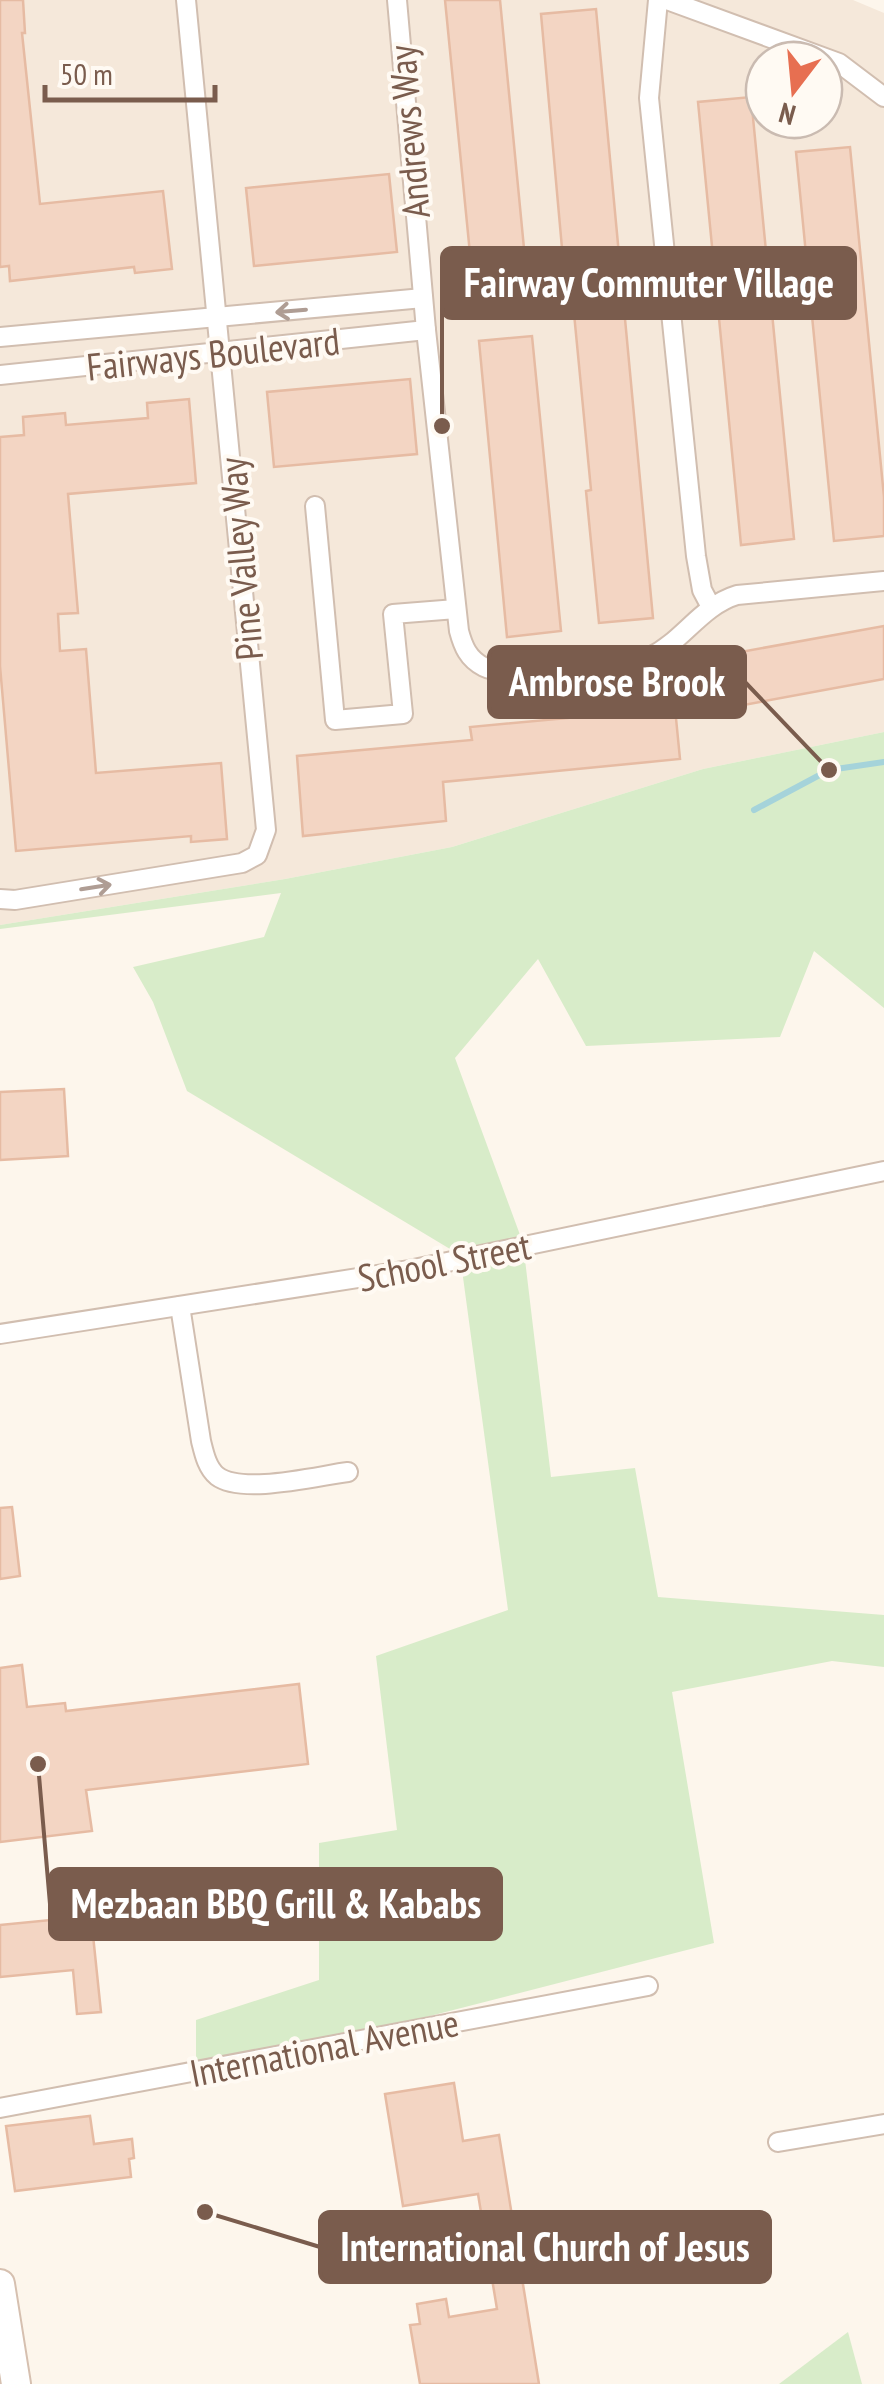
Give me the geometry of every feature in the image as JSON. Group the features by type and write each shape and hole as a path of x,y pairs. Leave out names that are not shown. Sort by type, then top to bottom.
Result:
{"main road":[{"path":"0,2284 16,2384"}],"street":[{"name":"Pine Valley Way","path":"0,899 15,900 242,864 257,856 266,830 186,0"},
{"name":"Andrews Way","path":"397,0 456,609 470,657 480,666 506,674 626,665 651,657 711,606 737,595 884,582"},
{"path":"658,0 649,98 696,556 702,590 711,606"},
{"path":"667,0 839,64 884,98"},
{"name":"Fairways Boulevard","path":"0,337 423,298"},
{"name":"Fairways Boulevard","path":"0,375 426,330"},
{"path":"315,506 335,720 403,714 393,614 456,609"},
{"name":"School Street","path":"0,1334 409,1270 884,1171"},
{"path":"180,1306 200,1441 215,1475 249,1485 348,1472"},
{"name":"International Avenue","path":"0,2108 648,1986"},
{"path":"778,2142 884,2124"}],"shaded area":[{"path":"0,0 853,0 884,13 884,732 703,769 452,847 285,879 0,925"}],"green space":[{"path":"884,732 884,1008 814,951 780,1037 586,1046 538,959 455,1058 523,1243 551,1477 635,1468 658,1597 884,1615 884,1667 832,1661 672,1692 714,1943 196,2076 196,2020 319,1980 319,1843 397,1830 376,1656 508,1610 460,1255 187,1091 153,1002 133,967 264,937 281,893 0,929 0,925 285,879 452,847 703,769"},
{"path":"848,2332 862,2384 779,2384"}],"building":[{"path":"0,0 23,0 22,33 40,204 163,191 172,269 135,273 134,267 10,281 9,266 0,267"},
{"path":"445,0 500,0 526,269 472,274"},
{"path":"596,9 653,618 599,623 586,491 591,490 573,303 567,304 541,14"},
{"path":"744,98 744,140 755,140 794,539 741,545 698,102"},
{"path":"850,147 884,497 884,536 834,541 796,152"},
{"path":"389,174 397,252 254,266 246,188"},
{"path":"532,336 561,631 507,637 479,341"},
{"path":"410,379 417,454 274,467 267,392"},
{"path":"189,399 196,483 68,494 78,613 58,614 60,651 86,649 96,773 221,763 227,839 191,842 191,836 16,851 0,666 0,437 24,435 23,417 65,413 66,425 148,418 147,403"},
{"path":"884,626 884,679 711,711 702,659"},
{"path":"675,708 680,759 443,782 446,821 303,836 297,756 472,740 470,727"},
{"path":"64,1089 68,1156 0,1160 0,1092"},
{"path":"12,1507 20,1576 0,1579 0,1508"},
{"path":"22,1665 27,1707 65,1703 66,1711 299,1684 308,1764 86,1790 92,1831 0,1842 0,1668"},
{"path":"91,1916 101,2012 77,2014 73,1970 0,1977 0,1925"},
{"path":"454,2083 463,2141 499,2135 539,2384 420,2384 410,2325 420,2324 417,2304 446,2299 449,2317 497,2309 478,2194 403,2206 385,2094"},
{"path":"90,2116 94,2144 132,2139 131,2177 15,2191 6,2126"}],"waterway":[{"path":"754,810 829,770 884,762"}],"place":[{"name":"Fairway Commuter Village","path":"442,426"},
{"name":"Ambrose Brook","path":"829,770"},
{"name":"Mezbaan BBQ Grill & Kababs","path":"38,1764"},
{"name":"International Church of Jesus","path":"205,2212"}]}
